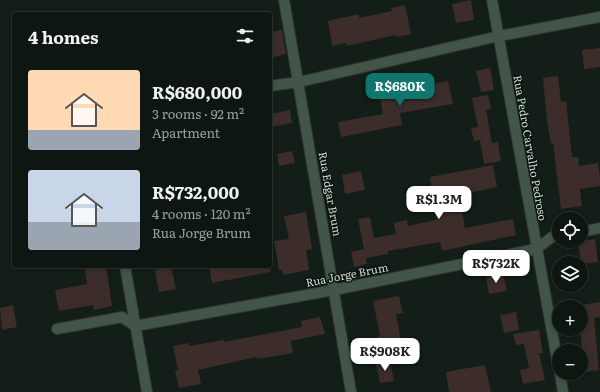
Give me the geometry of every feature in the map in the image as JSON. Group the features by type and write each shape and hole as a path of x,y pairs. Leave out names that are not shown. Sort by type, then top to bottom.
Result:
{"street":[{"name":"Rua Edgar Brum","path":"284,0 352,392"},
{"name":"Rua Pedro Carvalho Pedroso","path":"492,0 554,344"},
{"path":"272,86 299,82 499,36 600,17"},
{"path":"588,231 600,228"},
{"name":"Rua Jorge Brum","path":"135,326 334,290 536,249 552,237"},
{"path":"125,268 147,392"},
{"path":"57,329 122,317 135,326"},
{"name":"Rua Pedro Carvalho Pedroso","path":"561,380 563,392"}],"building":[{"path":"471,0 474,20 456,23 452,4"},
{"path":"405,5 411,34 397,37 396,35 346,46 346,43 332,46 328,21 359,14 359,18 392,11 391,8"},
{"path":"282,30 286,54 272,58 272,32"},
{"path":"600,48 600,67 584,69 582,50"},
{"path":"490,68 494,90 481,92 476,71"},
{"path":"558,76 561,102 566,101 572,157 578,157 579,166 598,163 600,178 600,186 580,189 582,206 561,209 553,143 551,143 547,122 543,78"},
{"path":"448,81 453,104 400,113 402,125 341,137 338,122 383,114 379,92 419,84 420,86"},
{"path":"488,95 491,109 486,110 492,143 498,142 501,161 484,164 480,140 474,141 471,128 478,127 472,98"},
{"path":"290,110 292,123 272,127 272,114"},
{"path":"292,151 295,163 279,166 277,154"},
{"path":"493,165 497,187 459,195 465,228 513,219 516,235 442,251 440,242 388,251 388,254 366,258 367,264 354,267 351,252 364,249 358,219 370,217 374,238 396,234 394,223 407,220 408,226 436,220 430,177"},
{"path":"361,171 365,190 345,194 342,175"},
{"path":"306,212 312,249 306,250 309,270 283,275 282,270 279,270 274,241 289,239 284,216"},
{"path":"595,239 598,262 588,263 588,256 580,256 579,248 588,248 588,240"},
{"path":"84,268 106,268 112,306 94,310 93,305 59,311 55,290 87,284"},
{"path":"171,268 176,289 159,292 155,270"},
{"path":"209,268 270,268 270,272 212,283"},
{"path":"503,274 507,291 489,294 486,277"},
{"path":"399,296 403,313 396,314 402,348 380,352 377,337 380,336 373,301"},
{"path":"600,302 600,317 594,318 599,370 588,372 588,344 582,344 581,336 588,336 588,304"},
{"path":"13,305 17,327 2,330 0,308"},
{"path":"516,312 519,330 504,333 500,315"},
{"path":"320,317 325,334 291,341 293,353 257,359 256,357 198,370 201,384 179,388 175,371 178,370 173,346 189,343 189,346 224,340 224,342 302,327 301,321"},
{"path":"539,330 543,353 539,353 545,380 523,384 520,370 529,368 524,344 516,345 513,334"},
{"path":"390,362 394,381 380,383 376,364"},
{"path":"485,365 491,392 449,392 446,372"}]}
